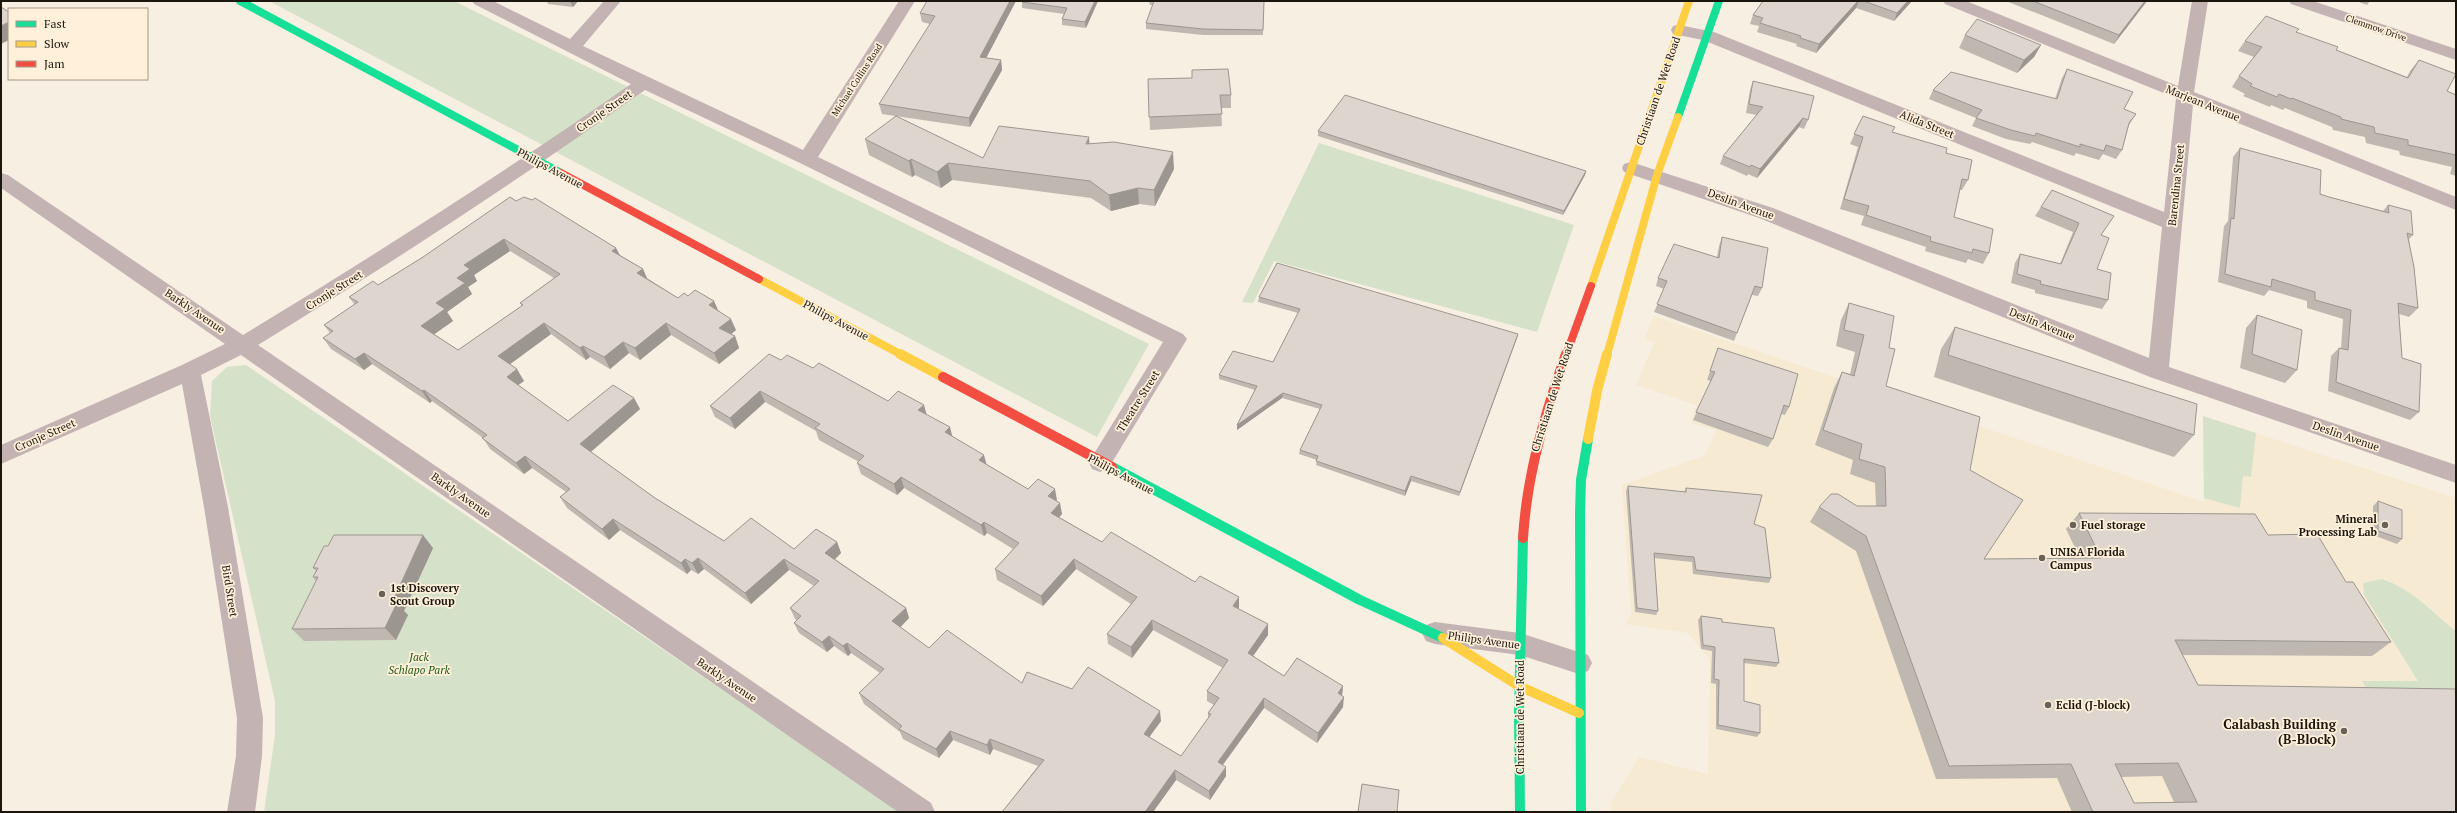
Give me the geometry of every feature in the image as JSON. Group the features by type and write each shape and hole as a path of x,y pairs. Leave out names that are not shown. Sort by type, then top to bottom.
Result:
{"main road":[{"name":"Philips Avenue","path":"241,1 535,160 1360,600 1435,633 1519,686 1579,713"},
{"name":"Christiaan de Wet Road","path":"1520,812 1519,686 1523,520 1534,451 1689,1"},
{"path":"1581,812 1579,662 1581,480 1585,449 1596,391 1657,176 1720,1"}],"street":[{"path":"480,1 644,83 807,159"},
{"path":"572,46 613,1"},
{"name":"Michael Collins Road","path":"807,159 907,1"},
{"name":"Marjean Avenue","path":"1951,1 2456,204"},
{"name":"Barendina Street","path":"2158,370 2185,96 2200,1"},
{"name":"Clemmow Drive","path":"2296,1 2456,55"},
{"name":"Alida Street","path":"1679,30 1708,36 2172,223"},
{"name":"Cronje Street","path":"1,455 190,371 244,344 373,265 535,160 644,83"},
{"name":"Theatre Street","path":"807,159 1176,339 1100,462"},
{"name":"Deslin Avenue","path":"1631,168 1766,213 2158,370 2456,474"},
{"name":"Barkly Avenue","path":"1,179 244,344 921,812"},
{"name":"Bird Street","path":"190,371 216,507 250,718 249,756 241,812"},
{"name":"Philips Avenue","path":"1435,633 1520,644 1579,662"}],"shaded area":[{"name":"UNISA Florida Campus","path":"1654,316 2204,502 2203,416 2456,498 2456,812 1611,812 1610,804 1639,757 1708,774 1710,660 1688,633 1625,624 1631,614 1622,485 1706,455 1716,430 1691,423 1696,405 1636,385 1654,343 1644,339"}],"green space":[{"path":"269,1 454,1 1149,344 1097,437"},
{"path":"1319,143 1574,225 1537,332 1274,261 1253,303 1242,302"},
{"name":"Jack Schlapo Park","path":"246,365 901,812 264,812 275,735 275,701 210,416 212,381 227,367"},
{"path":"2203,416 2256,433 2251,477 2243,476 2240,508 2204,498"},
{"path":"2382,579 2413,595 2456,631 2456,698 2373,700 2362,681 2418,681 2364,595 2363,583"}],"building":[{"path":"927,1 1010,1 980,57 1001,60 969,118 879,104 935,16 920,13"},
{"path":"1022,1 1095,1 1085,22 1062,19 1067,8"},
{"path":"1154,1 1264,1 1263,30 1203,29 1146,23"},
{"path":"1763,1 1858,1 1819,44 1800,38 1801,36 1760,23 1763,18 1753,15"},
{"path":"1864,1 1908,1 1897,13"},
{"path":"2033,1 2145,1 2119,35"},
{"path":"1,7 8,11 8,22 1,26"},
{"path":"2266,16 2299,29 2296,32 2338,47 2336,50 2408,78 2419,60 2456,74 2447,91 2456,95 2456,155 2408,145 2408,140 2375,133 2374,127 2341,119 2341,117 2292,98 2291,99 2279,94 2277,97 2250,86 2252,84 2239,76 2262,47 2245,41"},
{"path":"1977,19 2041,45 2024,60 1965,35"},
{"path":"1228,69 1231,95 1220,95 1222,114 1149,117 1148,79 1192,78 1192,70"},
{"path":"2067,69 2133,92 2124,109 2136,114 2129,123 2122,150 2106,145 2104,151 2080,144 2080,147 2036,133 2035,136 2011,130 1976,118 1982,110 1933,90 1951,72 2057,99"},
{"path":"1753,81 1814,96 1808,120 1803,118 1760,169 1751,165 1750,167 1723,156 1763,107 1749,104"},
{"path":"1345,95 1586,171 1564,211 1318,131"},
{"path":"896,116 983,158 999,126 1089,137 1086,144 1114,142 1173,152 1154,190 1138,188 1109,195 1090,181 948,163 937,172 911,159 909,161 865,139"},
{"path":"1863,116 1895,127 1892,132 1947,148 1946,153 1972,160 1968,180 1962,179 1954,217 1993,229 1989,253 1973,249 1972,253 1930,241 1931,237 1866,215 1869,206 1844,199 1863,137 1854,134"},
{"path":"2240,148 2321,170 2320,194 2389,213 2388,205 2411,211 2413,235 2407,233 2414,267 2418,308 2398,303 2402,358 2421,364 2419,412 2336,382 2339,348 2348,350 2351,310 2315,300 2315,292 2272,279 2271,287 2225,274 2231,218 2234,219"},
{"path":"2052,190 2114,216 2101,235 2109,238 2097,269 2111,273 2108,300 2040,284 2041,281 2017,274 2020,254 2061,264 2079,223 2041,207"},
{"path":"510,197 516,201 524,197 532,200 535,198 616,248 612,251 643,269 637,273 678,298 684,293 688,296 695,290 714,301 709,305 731,319 719,328 735,336 714,353 666,323 635,348 623,342 604,357 583,346 580,348 544,323 498,356 517,369 507,377 568,421 613,385 634,398 580,444 655,498 724,541 751,518 794,549 816,529 837,542 825,553 906,608 892,621 929,648 947,630 1022,683 1027,672 1072,689 1088,667 1160,711 1144,734 1181,756 1211,714 1208,713 1219,698 1207,691 1228,660 1152,620 1131,647 1107,634 1137,597 1074,559 1041,596 995,569 1019,543 984,522 981,525 901,477 894,484 857,463 864,456 815,428 820,424 760,391 730,418 710,406 769,354 781,360 787,355 813,368 819,363 888,401 898,391 924,405 918,410 950,427 945,432 984,455 979,460 1028,489 1038,479 1055,489 1048,496 1060,503 1051,513 1102,542 1111,532 1195,582 1200,576 1239,597 1233,606 1268,624 1248,653 1284,676 1297,658 1343,686 1338,693 1344,697 1318,733 1264,698 1218,762 1226,767 1209,791 1175,770 1145,812 1002,812 1044,760 990,739 987,745 950,731 936,749 899,729 902,726 859,693 884,669 847,643 843,646 829,636 822,642 794,623 801,616 790,608 819,581 784,559 745,593 698,558 692,563 685,559 681,563 613,519 602,529 560,497 570,489 525,456 516,463 482,438 487,435 424,390 422,391 364,353 355,359 323,338 333,331 324,325 358,302 349,297 373,281 378,285 423,257","holes":["504,239 560,274 520,303 523,305 458,350 421,326 445,309 436,303 465,283 457,278 470,269 464,265"]},
{"path":"1722,237 1768,248 1762,288 1755,286 1737,333 1657,304 1667,281 1658,278 1674,244 1719,258"},
{"path":"1277,263 1518,334 1460,492 1411,476 1405,491 1316,461 1318,456 1300,450 1322,405 1283,393 1237,425 1257,386 1219,375 1233,351 1273,362 1300,309 1259,297"},
{"path":"1849,303 1894,316 1889,348 1895,349 1886,386 1980,417 1970,470 2023,500 1984,559 2101,558 2079,513 2255,514 2268,535 2317,534 2346,582 2353,582 2391,642 2175,640 2198,685 2456,689 2456,812 2093,812 2071,764 1949,766 1866,536 1819,507 1831,494 1838,494 1857,506 1886,506 1885,467 1859,459 1862,444 1823,430 1842,372 1854,376 1864,335 1844,330","holes":["2178,763 2197,802 2134,803 2115,764"]},
{"path":"2257,315 2302,330 2297,370 2252,354"},
{"path":"1955,327 2197,404 2194,435 1948,355"},
{"path":"1718,348 1798,374 1789,407 1784,405 1773,439 1696,412 1715,372 1710,371"},
{"path":"1628,486 1686,492 1686,488 1762,495 1754,524 1765,528 1771,578 1696,570 1694,557 1654,553 1658,611 1637,608"},
{"name":"Mineral Processing Lab","path":"2378,501 2402,510 2402,539 2378,531"},
{"path":"334,535 423,535 392,603 397,603 385,628 292,629 318,577 313,577 318,568 313,568 324,546 328,546"},
{"path":"1701,616 1722,619 1722,622 1774,628 1779,663 1744,659 1744,701 1760,705 1760,733 1718,725 1719,680 1714,679 1715,647 1703,645"},
{"path":"1362,784 1399,790 1397,812 1358,812"}],"traffic: fast":[{"path":"240,1 561,173"},
{"path":"1678,117 1719,1"},
{"path":"1581,812 1580,513 1581,480 1588,439"},
{"path":"1112,467 1360,600 1443,638"},
{"path":"1520,812 1519,712 1523,538"}],"traffic: slow":[{"path":"1591,286 1689,1"},
{"path":"1588,439 1597,391 1657,175 1678,117"},
{"path":"759,279 943,377"},
{"path":"1443,638 1519,686 1579,713"}],"traffic: jam":[{"path":"561,173 759,279"},
{"path":"1523,538 1525,506 1530,473 1538,442 1557,379 1591,286"},
{"path":"943,377 1112,467"}],"place":[{"name":"Fuel storage","path":"2073,525"},
{"name":"Mineral Processing Lab","path":"2385,525"},
{"name":"UNISA Florida Campus","path":"2042,558"},
{"name":"1st Discovery Scout Group","path":"382,594"},
{"name":"Eclid (J-block)","path":"2048,705"},
{"name":"Calabash Building (B-Block)","path":"2344,731"}]}
